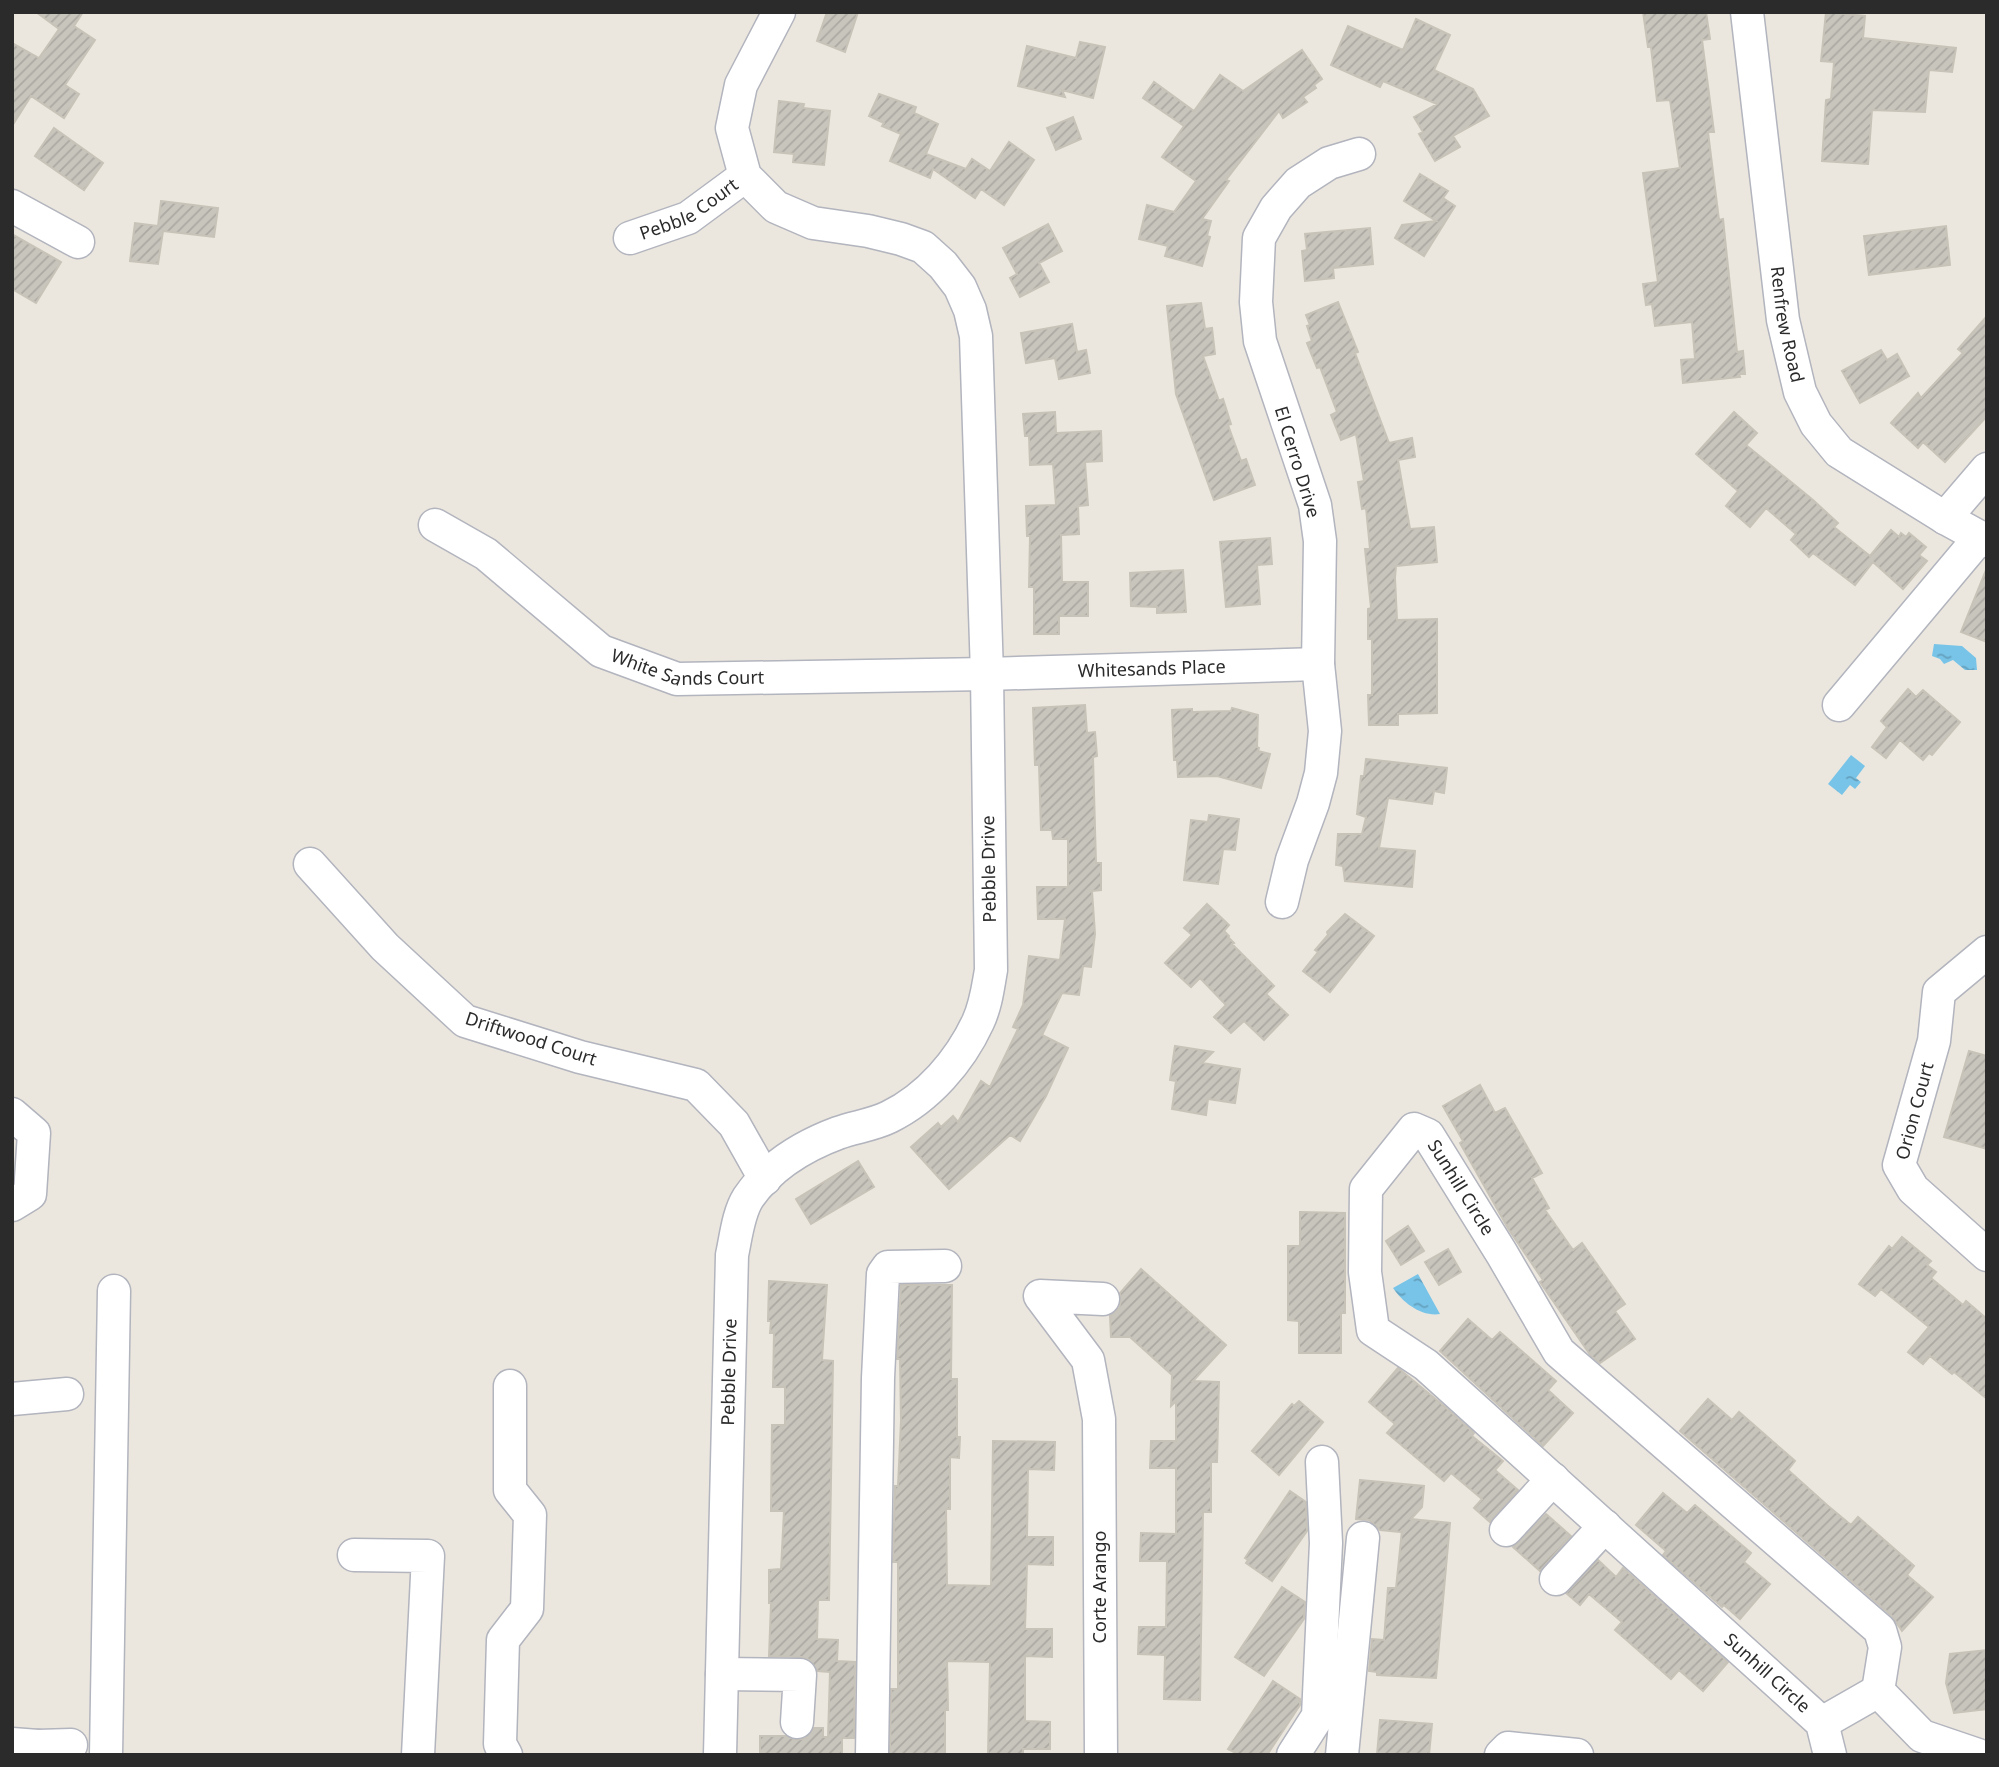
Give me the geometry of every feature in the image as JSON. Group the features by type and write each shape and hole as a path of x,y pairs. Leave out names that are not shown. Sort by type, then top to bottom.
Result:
{"street":[{"name":"Pebble Drive","path":"720,1755 732,1255 738,1227 748,1199 787,1158 838,1133 887,1118 931,1088 949,1068 979,1021 991,970 976,336 970,310 960,287 943,265 923,247 879,234 813,223 776,207 745,176 732,128 734,117 741,85 779,12"},
{"name":"Renfrew Road","path":"1747,12 1783,320 1800,393 1816,424 1839,452 1984,539"},
{"name":"El Cerro Drive","path":"1282,902 1292,860 1321,773 1325,731 1318,664 1320,541 1315,505 1260,341 1256,302 1259,238 1276,208 1298,183 1329,163 1359,154"},
{"name":"Pebble Court","path":"629,238 688,218 745,176"},
{"path":"12,206 78,242"},
{"path":"1945,518 1987,469"},
{"name":"White Sands Court","path":"435,525 486,554 601,652 677,679 986,674"},
{"path":"1839,705 1984,539"},
{"name":"Whitesands Place","path":"986,674 1318,664"},
{"name":"Driftwood Court","path":"310,864 385,947 465,1021 580,1057 696,1085 734,1124 765,1179"},
{"name":"Orion Court","path":"1987,952 1939,992 1934,1041 1899,1165 1913,1189 1987,1255"},
{"path":"12,1114 34,1133 30,1194 12,1205"},
{"name":"Sunhill Circle","path":"1830,1755 1822,1723 1426,1365 1373,1330 1365,1272 1366,1189 1414,1129 1428,1135 1559,1352 1880,1630 1885,1647 1878,1691"},
{"path":"872,1755 878,1392 883,1275 888,1266 945,1266"},
{"path":"106,1755 114,1291"},
{"name":"Corte Arango","path":"1101,1755 1099,1419 1088,1360 1040,1296 1103,1299"},
{"path":"506,1755 500,1744 503,1640 527,1609 530,1515 510,1490 510,1386"},
{"path":"12,1399 67,1394"},
{"path":"1293,1755 1318,1716 1326,1543 1322,1462"},
{"path":"1506,1530 1553,1479"},
{"path":"1556,1580 1605,1526"},
{"path":"1342,1755 1363,1538"},
{"path":"355,1555 428,1556 418,1755"},
{"path":"722,1674 800,1675 797,1722"},
{"path":"1822,1723 1878,1691 1922,1736 1978,1755"},
{"path":"29,1748 71,1745"},
{"path":"1501,1755 1508,1748 1577,1755"}],"water":[{"path":"1934,644 1962,646 1976,658 1977,670 1965,670 1953,660 1944,664 1932,656"},
{"path":"1851,755 1865,766 1856,778 1861,782 1855,789 1850,785 1842,795 1828,784"},
{"path":"1418,1274 1440,1314 1426,1313 1414,1308 1393,1288"}],"building":[{"path":"36,12 83,12 74,26 95,40 65,85 79,94 64,118 31,96 12,126 12,43 39,58 59,29"},
{"path":"827,12 858,12 845,52 817,41"},
{"path":"1643,12 1706,12 1710,39 1702,40 1714,132 1708,132 1719,220 1723,219 1737,352 1743,351 1745,374 1739,374 1740,377 1683,383 1681,360 1695,359 1692,322 1655,326 1652,304 1646,305 1643,284 1658,282 1643,173 1680,168 1670,100 1657,101 1651,47 1648,47"},
{"path":"1826,12 1865,16 1863,38 1956,48 1952,72 1929,70 1925,112 1872,110 1868,164 1822,161 1826,100 1831,99 1834,62 1821,61"},
{"path":"1416,19 1450,35 1434,70 1473,89 1489,116 1453,136 1460,147 1435,161 1419,134 1423,132 1414,117 1437,104 1383,81 1380,87 1331,65 1348,26 1403,50"},
{"path":"1080,42 1105,47 1093,98 1062,90 1065,97 1018,86 1027,46 1076,58"},
{"path":"1302,50 1322,79 1314,85 1316,88 1303,97 1307,102 1283,118 1279,111 1226,180 1229,181 1202,219 1211,221 1207,236 1210,237 1202,266 1165,256 1168,246 1139,239 1147,205 1174,212 1196,181 1162,157 1184,126 1143,98 1154,82 1194,111 1220,75 1243,91"},
{"path":"879,94 916,107 914,113 938,124 926,154 966,169 972,159 990,171 1009,142 1034,160 1004,205 981,189 975,198 933,169 930,178 890,161 901,134 882,126 884,123 869,116"},
{"path":"779,101 804,104 803,108 830,111 824,165 793,162 794,154 774,152"},
{"path":"1073,117 1081,139 1056,150 1047,128"},
{"path":"54,128 103,163 84,190 35,156"},
{"path":"1420,174 1448,191 1443,198 1455,206 1424,256 1395,238 1402,225 1436,221 1404,201"},
{"path":"161,201 218,208 214,237 163,231 158,264 130,261 135,223 158,226"},
{"path":"1048,224 1062,251 1039,263 1049,282 1020,297 1010,278 1017,274 1003,248"},
{"path":"1946,226 1950,265 1869,275 1864,236"},
{"path":"1370,228 1373,264 1333,268 1334,278 1305,281 1302,251 1307,250 1305,234"},
{"path":"12,234 61,262 36,303 12,289"},
{"path":"1338,302 1389,443 1412,438 1415,457 1398,460 1410,529 1434,527 1437,562 1396,566 1395,578 1397,620 1437,619 1437,713 1398,714 1398,725 1369,725 1372,639 1368,639 1368,609 1371,608 1365,549 1370,549 1366,508 1362,509 1358,482 1364,481 1356,434 1341,440 1331,415 1337,412 1320,367 1317,368 1307,343 1312,341 1306,315"},
{"path":"1201,303 1205,329 1212,328 1215,354 1203,356 1219,401 1223,399 1231,424 1228,425 1241,461 1246,459 1255,485 1214,500 1176,394 1167,306"},
{"path":"1987,316 1987,416 1945,462 1923,442 1918,448 1891,423 1918,393 1921,398 1963,353 1958,349"},
{"path":"1072,324 1077,352 1086,350 1090,373 1059,379 1055,358 1026,363 1021,333"},
{"path":"1881,350 1887,360 1897,354 1909,376 1860,403 1842,371"},
{"path":"1055,412 1056,433 1101,431 1102,461 1085,462 1088,505 1078,506 1079,534 1061,535 1062,582 1088,582 1088,616 1059,616 1059,634 1034,634 1034,587 1029,587 1030,536 1027,536 1026,506 1056,505 1053,464 1030,465 1029,436 1025,436 1023,414"},
{"path":"1734,412 1757,433 1746,445 1813,500 1838,523 1834,527 1870,556 1891,530 1899,537 1901,533 1906,537 1909,533 1926,547 1919,555 1927,561 1903,589 1873,562 1855,585 1813,553 1809,557 1791,540 1796,534 1766,508 1750,527 1726,506 1738,491 1696,454"},
{"path":"1270,538 1272,564 1257,565 1260,604 1226,607 1220,542"},
{"path":"1183,570 1186,612 1157,613 1157,607 1131,606 1130,573"},
{"path":"1987,570 1987,642 1961,632"},
{"path":"1908,689 1916,697 1923,690 1960,722 1932,755 1929,753 1923,760 1900,740 1886,758 1872,747 1887,727 1881,721"},
{"path":"1085,705 1087,733 1095,732 1097,756 1093,757 1096,863 1101,863 1101,890 1092,891 1095,934 1091,967 1083,966 1079,995 1062,993 1042,1035 1068,1048 1046,1096 1020,1141 1010,1135 949,1189 911,1147 938,1123 941,1127 953,1116 958,1122 981,1081 990,1087 1018,1029 1013,1027 1023,1005 1029,956 1060,960 1065,919 1038,919 1037,887 1068,887 1068,839 1053,839 1052,830 1041,830 1039,765 1035,765 1033,708"},
{"path":"1232,708 1258,715 1258,751 1270,754 1261,788 1217,776 1178,777 1177,760 1174,760 1172,710 1231,711"},
{"path":"1366,759 1447,768 1444,793 1434,791 1432,804 1388,798 1379,848 1415,851 1412,887 1345,881 1343,866 1336,865 1338,834 1362,834 1366,817 1357,814 1361,776 1364,776"},
{"path":"1209,815 1239,819 1235,850 1223,849 1218,884 1184,880 1191,820 1208,822"},
{"path":"1207,904 1229,925 1224,931 1234,943 1232,944 1274,986 1266,994 1288,1015 1264,1040 1244,1021 1231,1033 1214,1017 1226,1005 1200,978 1191,987 1165,963 1192,935 1184,928"},
{"path":"1345,914 1374,936 1330,992 1303,971 1318,952 1315,950 1328,935 1327,932"},
{"path":"1175,1046 1213,1052 1202,1063 1240,1069 1235,1103 1208,1099 1206,1115 1172,1109 1176,1081 1170,1080"},
{"path":"1969,1051 1987,1056 1987,1149 1944,1137"},
{"path":"1480,1085 1495,1113 1505,1108 1542,1173 1532,1178 1549,1208 1545,1210 1573,1250 1582,1243 1625,1304 1615,1311 1635,1339 1600,1363 1591,1356 1540,1282 1543,1280 1509,1230 1460,1143 1463,1141 1443,1106"},
{"path":"858,1161 874,1187 811,1224 796,1199"},
{"path":"1300,1212 1345,1213 1345,1313 1341,1313 1341,1353 1299,1353 1299,1321 1288,1320 1288,1246 1300,1246"},
{"path":"1408,1226 1424,1251 1401,1265 1386,1241"},
{"path":"1902,1237 1931,1261 1927,1265 1936,1272 1931,1278 1963,1305 1966,1301 1987,1319 1987,1399 1930,1356 1923,1364 1908,1352 1929,1327 1881,1289 1875,1296 1859,1284 1889,1246 1892,1249"},
{"path":"1448,1249 1461,1272 1439,1285 1425,1262"},
{"path":"1141,1269 1226,1345 1193,1381 1219,1382 1217,1462 1211,1462 1211,1512 1203,1512 1200,1700 1164,1699 1165,1655 1138,1654 1139,1627 1166,1627 1167,1561 1140,1561 1141,1533 1176,1534 1176,1468 1150,1468 1151,1441 1176,1441 1176,1401 1171,1406 1172,1375 1130,1337 1111,1337 1110,1316 1119,1308 1120,1293"},
{"path":"769,1281 827,1285 822,1360 833,1361 829,1600 818,1600 817,1639 838,1640 837,1661 855,1662 854,1738 842,1738 842,1755 760,1755 760,1736 786,1736 797,1740 806,1738 814,1728 823,1728 823,1737 828,1737 830,1672 817,1671 810,1660 801,1657 769,1656 769,1570 781,1569 784,1511 771,1511 772,1425 785,1425 785,1387 773,1387 774,1333 770,1333 771,1321 768,1321"},
{"path":"901,1285 952,1285 951,1379 957,1379 957,1437 960,1437 959,1458 950,1457 950,1509 946,1509 947,1585 991,1586 993,1441 1055,1442 1054,1470 1028,1469 1027,1537 1053,1537 1053,1565 1027,1564 1025,1629 1052,1629 1052,1657 1025,1656 1025,1721 1050,1722 1050,1749 1023,1749 1023,1755 988,1755 990,1662 947,1661 945,1755 890,1755 891,1689 898,1689 898,1562 893,1562 895,1486 898,1486 901,1421 900,1359 897,1359"},
{"path":"1468,1319 1492,1340 1500,1332 1556,1381 1548,1390 1573,1413 1543,1446 1440,1351"},
{"path":"1398,1368 1503,1461 1495,1470 1518,1490 1490,1522 1474,1508 1482,1499 1451,1473 1444,1481 1387,1433 1395,1424 1369,1402"},
{"path":"1708,1399 1732,1420 1739,1412 1795,1461 1788,1470 1827,1505 1851,1525 1858,1517 1914,1566 1907,1575 1933,1597 1902,1631 1892,1616 1680,1431"},
{"path":"1299,1401 1323,1422 1279,1475 1252,1451 1292,1404 1294,1406"},
{"path":"1360,1480 1424,1486 1422,1507 1411,1519 1450,1523 1436,1678 1377,1675 1377,1672 1369,1671 1372,1639 1384,1640 1388,1588 1396,1588 1402,1530 1380,1530 1369,1520 1356,1519"},
{"path":"1290,1491 1306,1502 1307,1531 1272,1581 1246,1563 1248,1560 1245,1558"},
{"path":"1663,1493 1687,1513 1695,1505 1751,1553 1744,1562 1770,1584 1740,1619 1724,1605 1722,1607 1663,1555 1666,1551 1636,1525"},
{"path":"1546,1514 1571,1536 1540,1571 1513,1547"},
{"path":"1598,1560 1616,1577 1623,1568 1728,1662 1703,1691 1679,1670 1671,1679 1615,1630 1622,1622 1589,1594 1580,1605 1566,1593"},
{"path":"1282,1587 1305,1602 1304,1619 1264,1676 1235,1657"},
{"path":"1987,1650 1987,1709 1954,1713 1946,1683 1950,1654"},
{"path":"1273,1681 1300,1699 1300,1705 1267,1755 1240,1755 1228,1749"},
{"path":"1380,1720 1432,1724 1429,1755 1377,1755"}]}
